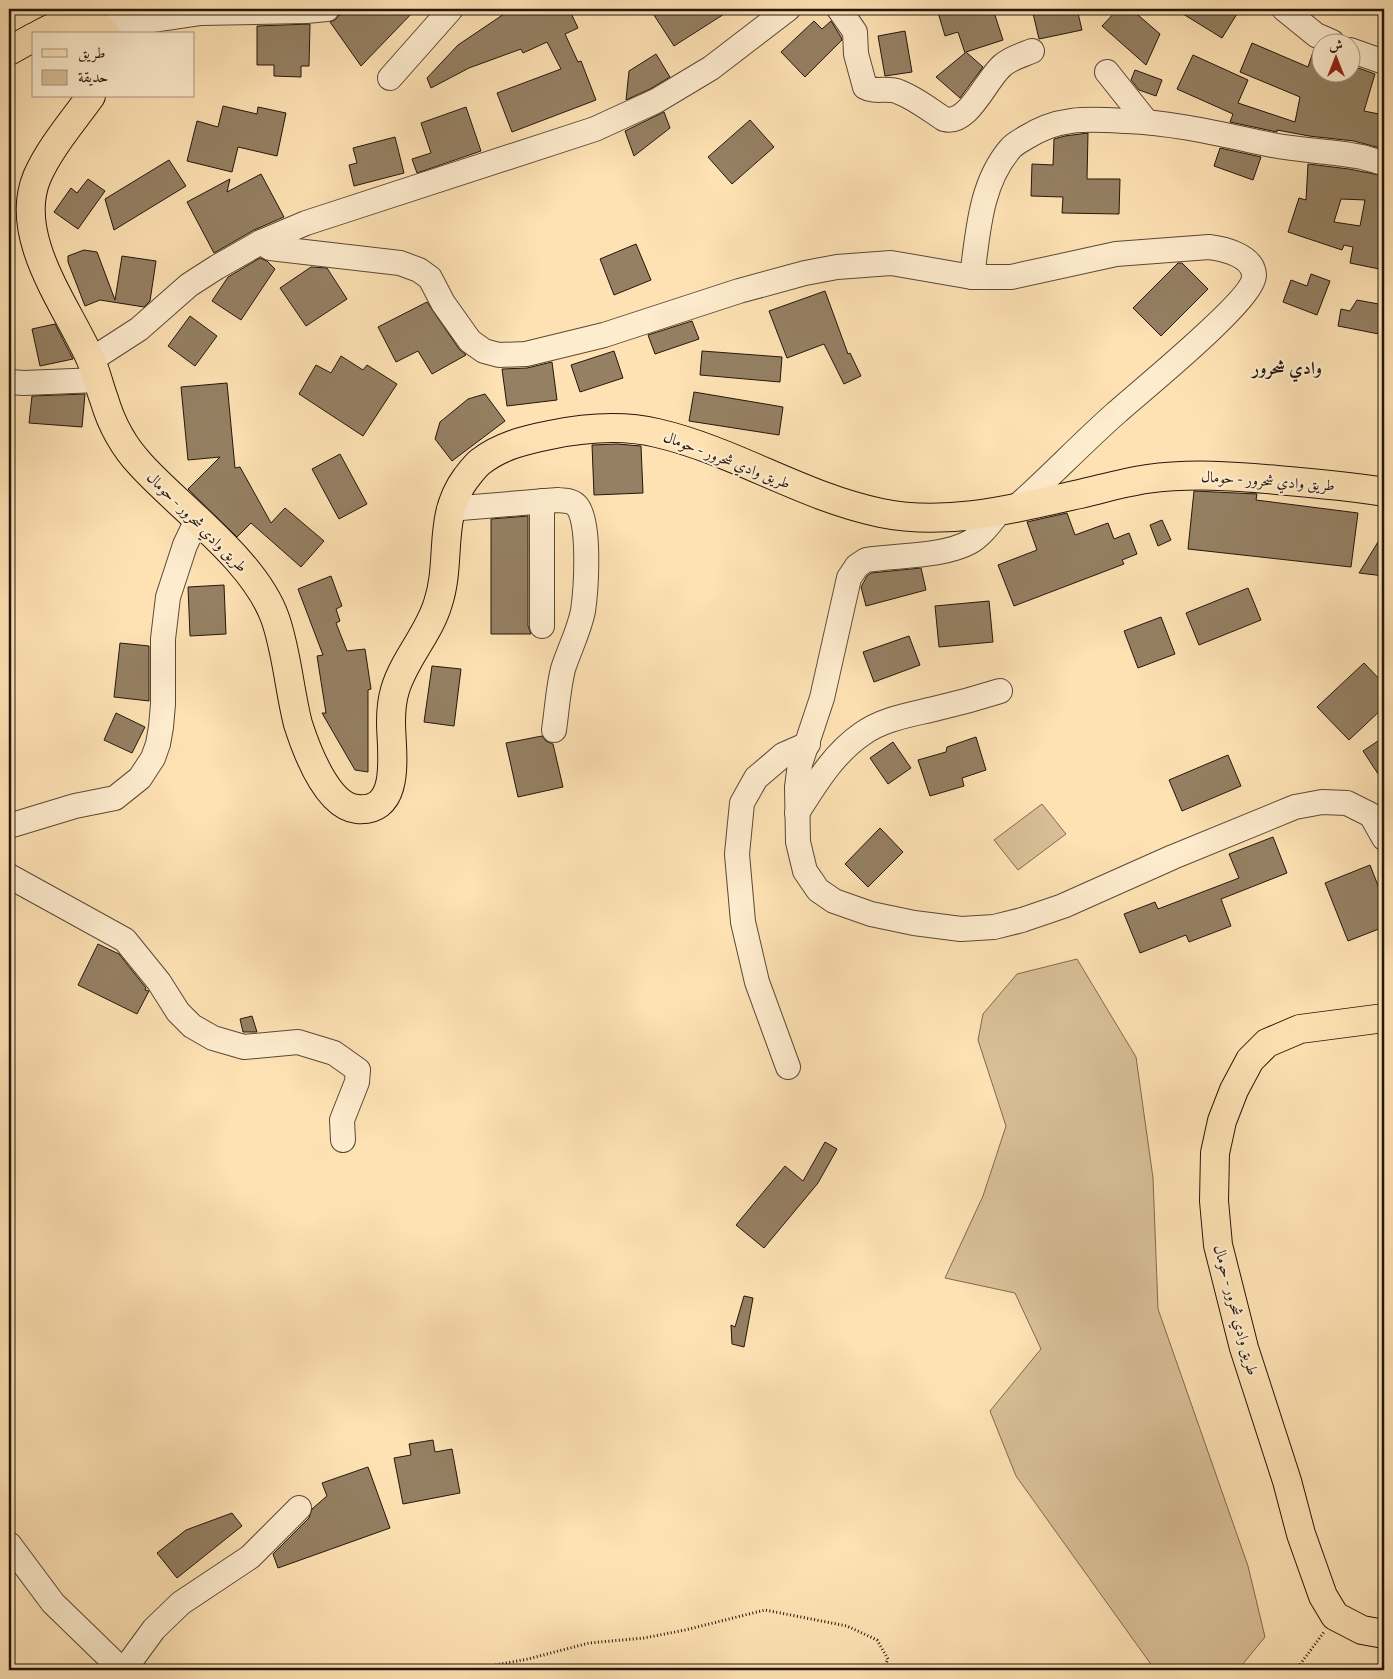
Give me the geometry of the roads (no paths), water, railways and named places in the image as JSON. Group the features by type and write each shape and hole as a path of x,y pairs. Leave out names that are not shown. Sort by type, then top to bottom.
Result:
{"main road":[{"path":"44,32 57,25 78,21 94,24 102,31"},
{"path":"9,51 32,38"},
{"name":"طريق وادي شحرور - حومال","path":"90,98 44,163 35,182 31,210 43,266 95,370 106,406 116,428 135,459 172,497 231,552 271,606 282,637 298,722 309,754 329,791 346,806 362,810 377,806 385,796 392,780 391,716 395,689 412,653 429,626 439,602 449,509 458,489 477,464 515,443 568,431 609,428 653,432 699,445 837,503 886,514 940,519 1007,510 1146,479 1211,475 1346,486 1384,492"},
{"name":"طريق وادي شحرور - حومال","path":"1384,1018 1300,1029 1267,1043 1250,1060 1234,1090 1222,1121 1214,1153 1214,1201 1218,1244 1230,1299 1287,1481 1301,1534 1323,1596 1335,1616 1362,1630 1384,1634"}],"street":[{"path":"102,31 201,13 328,9"},
{"path":"390,78 451,9"},
{"path":"9,382 24,383 95,370 190,285 261,242 306,224 595,129 656,101 711,68 788,9"},
{"path":"839,9 855,32 856,54 864,86 875,90 899,92 944,119 949,120 959,116 969,108 1002,65 1032,51"},
{"path":"1284,9 1312,32"},
{"path":"1360,54 1384,62"},
{"path":"1107,72 1146,121"},
{"path":"972,277 985,198 995,168 1011,146 1038,130 1066,121 1098,118 1146,121 1210,131 1275,145 1363,158 1384,164"},
{"path":"261,242 270,248 400,263 419,270 430,278 443,303 470,341 484,350 499,355 526,354 604,335 739,291 805,273 837,267 891,263 972,277 1011,277 1116,254 1209,247 1223,249 1242,257 1250,264 1254,275 1248,291 1209,331 1150,386 1116,413 1039,487 1007,510 970,542 948,550 866,560 857,566 849,578 822,698 800,764 797,813 798,842 805,871 818,890 834,901 871,914 914,923 961,929 994,927 1022,920 1062,906 1173,857 1295,807 1322,802 1347,803 1371,815 1384,838"},
{"path":"449,509 571,501 578,506 583,518 586,537 585,586 582,612 563,671 554,730"},
{"path":"542,502 542,626"},
{"path":"9,826 75,806 115,798 140,778 153,758 161,727 163,639 168,597 185,545 196,520"},
{"path":"797,813 818,779 833,761 861,734 882,722 966,702 1000,691"},
{"path":"788,1067 757,982 743,922 737,854 742,803 756,778 783,754 808,744"},
{"path":"9,876 125,940 159,982 178,1012 192,1026 213,1038 244,1047 298,1042 334,1052 358,1070 357,1082 342,1120 343,1140"},
{"path":"9,1544 54,1602 123,1670 154,1628 180,1602 250,1557 299,1508"}],"district":[{"name":"وادي شحرور","path":"1287,368"}]}
